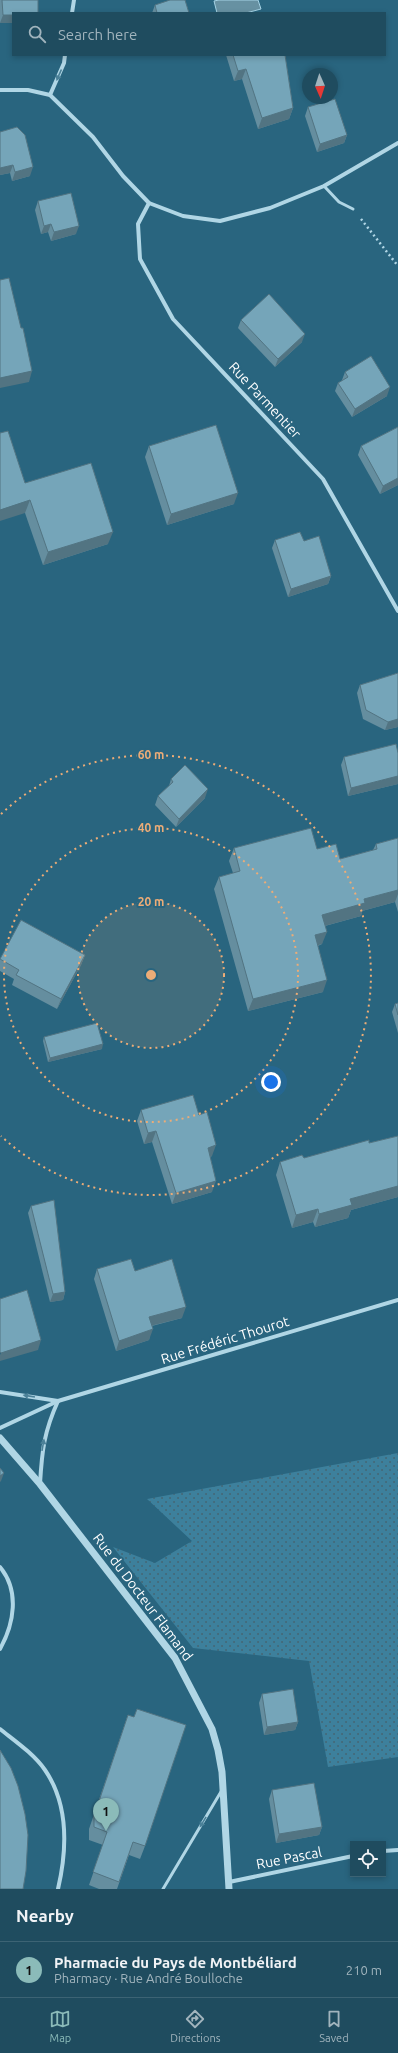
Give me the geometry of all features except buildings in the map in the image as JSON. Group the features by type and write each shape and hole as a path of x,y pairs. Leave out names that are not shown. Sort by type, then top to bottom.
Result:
{"street":[{"path":"72,12 74,0"},
{"path":"50,95 66,56"},
{"path":"0,90 28,90 50,95 93,137 123,176 149,203 183,216 220,221 270,208 324,186 398,143"},
{"name":"Rue Parmentier","path":"149,203 138,224 140,259 173,319 323,478 398,611"},
{"name":"Rue Frédéric Thourot","path":"0,1428 58,1401 398,1300"},
{"name":"Rue Frédéric Thourot","path":"0,1392 58,1401"},
{"path":"40,1484 42,1452 47,1426 58,1401"},
{"name":"Rue du Docteur Flamand","path":"0,1438 40,1484 175,1658 212,1729 218,1750 229,1885"},
{"path":"0,1567 12,1593 12,1620 7,1637 0,1649"},
{"path":"0,1729 25,1750 45,1770 57,1793 64,1826 64,1852 58,1889"},
{"path":"386,1851 398,1850"},
{"name":"Rue Pascal","path":"229,1885 350,1857"}],"lane":[{"path":"324,186 339,202 353,209"},
{"path":"163,1889 222,1789"}],"path":[{"path":"353,209 398,266"}],"shaded area":[{"path":"258,0 261,9 250,12 217,12 214,1"},
{"path":"398,1453 398,1757 328,1767 309,1661 193,1648 113,1547 155,1563 192,1541 147,1499"}],"place":[{"name":"Pharmacie du Pays de Montbéliard","path":"106,1831"}]}
